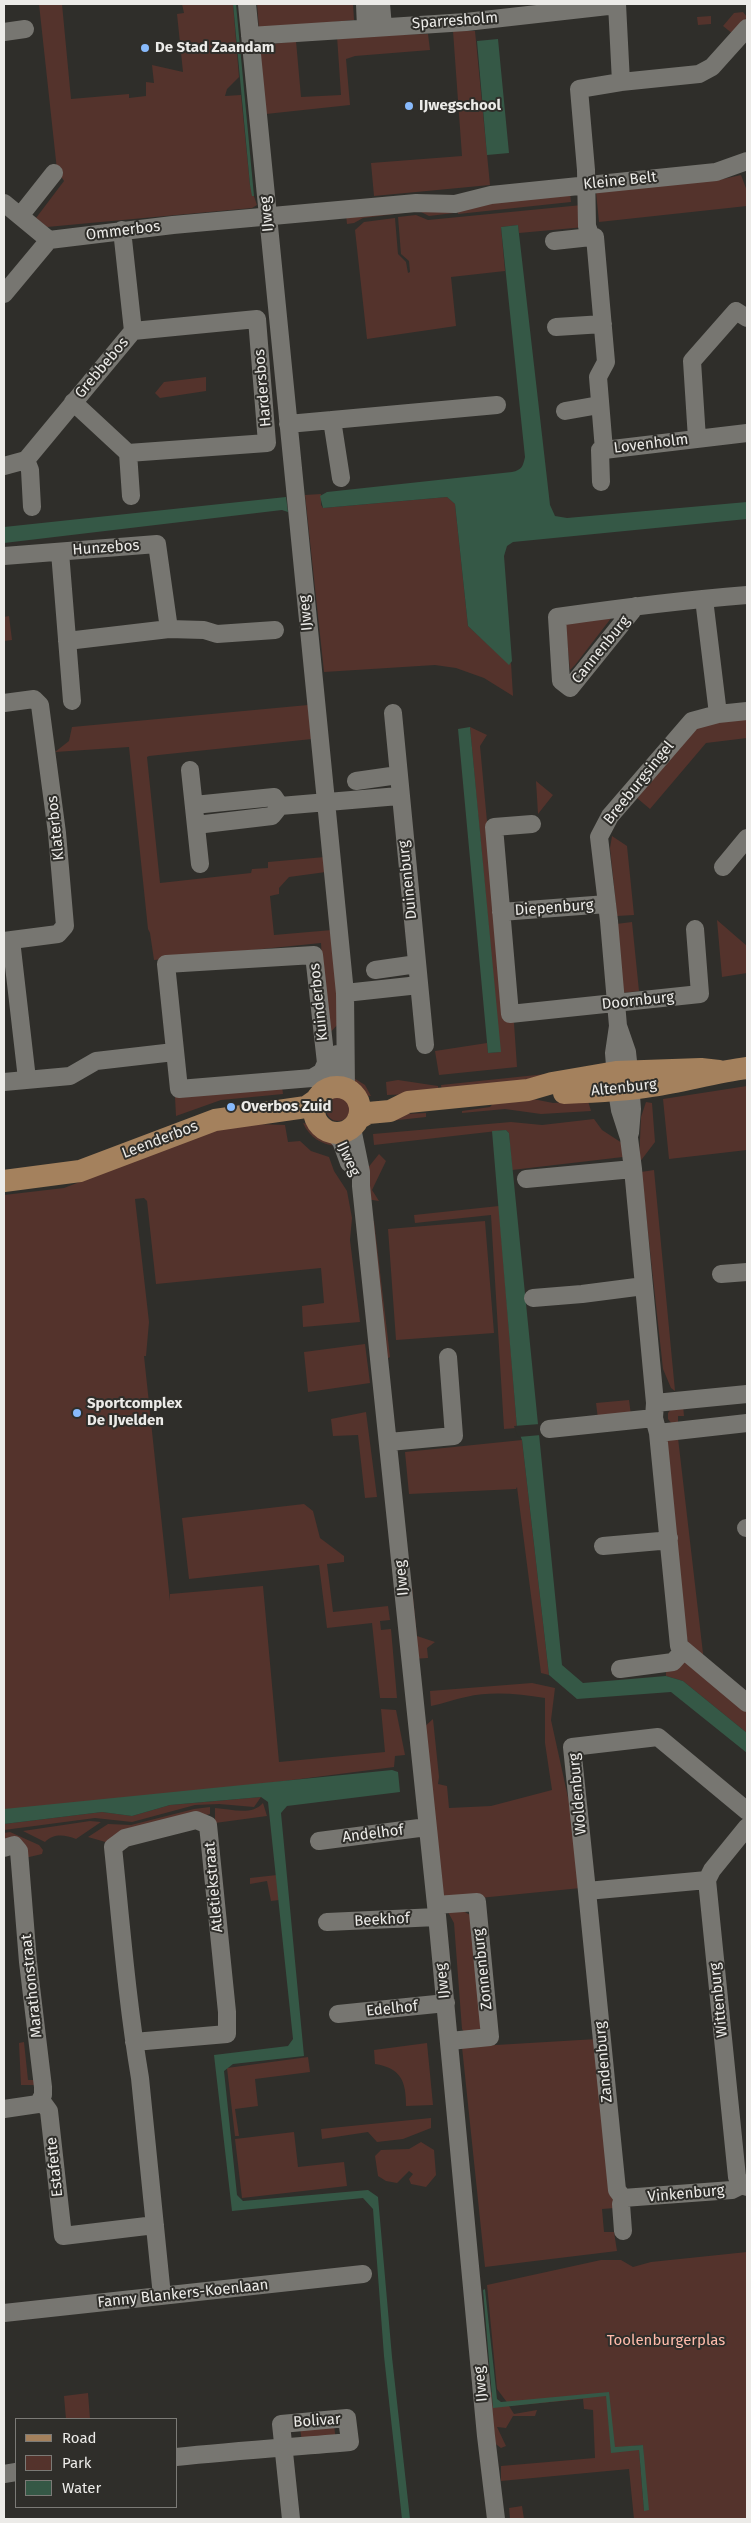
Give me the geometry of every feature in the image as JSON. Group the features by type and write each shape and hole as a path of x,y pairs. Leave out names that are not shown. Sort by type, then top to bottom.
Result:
{"main road":[{"name":"Altenburg","path":"339,1110 392,1099 408,1102 528,1090 552,1083 623,1081 701,1069 719,1071 747,1068"},
{"name":"Leenderbos","path":"4,1181 65,1174 80,1170 216,1120 306,1107 339,1110"},
{"name":"Leenderbos","path":"4,1188 60,1182 82,1176 186,1137 229,1124 299,1119 339,1110"}],"street":[{"name":"IJweg","path":"247,4 345,993 345,1038 339,1110 341,1141 352,1170 361,1186 450,2042 486,2436 496,2519"},
{"path":"366,4 374,27"},
{"path":"374,27 381,4"},
{"name":"Sparresholm","path":"250,36 466,22 617,4 622,82"},
{"path":"587,184 579,89 622,82 699,74 712,67 747,28"},
{"path":"4,32 26,29"},
{"name":"Kleine Belt","path":"267,216 416,203 454,194 491,195 716,172 747,161"},
{"path":"20,216 54,173"},
{"name":"Lovenholm","path":"587,184 587,226 591,237 595,237 606,362 598,377 604,450"},
{"path":"4,203 49,240 4,294"},
{"name":"Ommerbos","path":"49,240 122,230 267,216"},
{"name":"Grebbebos","path":"26,460 133,331 122,230"},
{"path":"554,241 591,237"},
{"name":"Lovenholm","path":"697,439 692,361 736,311 747,318"},
{"name":"Hardersbos","path":"128,453 267,442 257,319 133,331"},
{"path":"556,327 603,324"},
{"path":"73,402 128,453 131,496"},
{"path":"288,424 496,404"},
{"path":"565,411 599,405"},
{"path":"332,420 341,478"},
{"name":"Lovenholm","path":"601,482 600,450 747,433"},
{"path":"4,466 26,460 30,470 32,507"},
{"name":"Hunzebos","path":"4,556 157,544 169,629"},
{"name":"Hunzebos","path":"60,552 72,701"},
{"name":"Cannenburg","path":"636,606 570,688 561,682 557,616 636,606 747,595"},
{"path":"704,599 718,714"},
{"path":"67,641 169,629 204,630 217,634 275,630"},
{"name":"Klaterbos","path":"4,703 34,699 40,705 57,833 65,926 58,934 7,941"},
{"name":"Breeburgsingel","path":"683,1651 678,1640 633,1169 629,1138 620,1110 627,1052 618,1026 599,837 603,825 684,728 700,718 747,711"},
{"name":"Duinenburg","path":"393,714 425,1045"},
{"path":"190,770 200,864"},
{"path":"356,781 398,775"},
{"path":"196,826 272,816 280,806 400,796"},
{"path":"194,805 274,797 280,806"},
{"name":"Diepenburg","path":"510,1014 494,827 532,824"},
{"path":"723,867 747,838"},
{"name":"Diepenburg","path":"501,912 607,904"},
{"name":"Doornburg","path":"510,1014 700,994 695,929"},
{"path":"7,941 27,1079"},
{"name":"Kuinderbos","path":"314,955 326,1063 322,1072 312,1078 178,1089 174,1052 166,964 314,955"},
{"path":"375,970 417,964"},
{"path":"345,993 419,984"},
{"path":"4,1082 70,1076 96,1061 174,1052"},
{"path":"526,1179 633,1169"},
{"path":"721,1274 747,1272"},
{"path":"532,1298 644,1286"},
{"path":"389,1442 454,1436 448,1357"},
{"path":"549,1429 656,1418 747,1394"},
{"path":"656,1418 747,1423"},
{"path":"603,1546 660,1541 669,1538"},
{"path":"620,1669 673,1662 683,1651 747,1703"},
{"name":"Woldenburg","path":"587,1891 572,1747 658,1738 747,1811"},
{"name":"Atletiekstraat","path":"134,2042 227,2034 227,2012 208,1825 196,1820 125,1838 113,1847 134,2042 140,2078 162,2296"},
{"name":"Andelhof","path":"319,1841 427,1827"},
{"path":"587,1891 707,1880 712,1870 747,1827"},
{"name":"Marathonstraat","path":"4,1848 14,1845 19,1851 28,1962 43,2087 41,2100"},
{"name":"Wittenburg","path":"707,1880 737,2177 745,2186"},
{"name":"Zandenburg","path":"587,1891 617,2190 623,2198 621,2204 623,2231"},
{"name":"Zonnenburg","path":"436,1911 477,1902 490,2037 450,2042"},
{"name":"Beekhof","path":"327,1922 436,1911"},
{"name":"Edelhof","path":"338,2014 446,2003"},
{"path":"4,2109 31,2106 41,2100"},
{"name":"Estafette","path":"41,2100 49,2111 63,2236 155,2225"},
{"name":"Vinkenburg","path":"623,2198 732,2190 745,2186"},
{"name":"Fanny Blankers-Koenlaan","path":"4,2313 363,2274"},
{"name":"Bolivar","path":"178,2457 283,2448 291,2519"}],"green space":[{"path":"39,4 62,4 71,99 129,94 129,98 146,96 146,82 154,83 152,65 183,72 177,14 184,13 182,4 233,4 239,77 227,89 225,96 241,95 250,185 257,205 252,208 47,227 36,218 64,181 57,170"},
{"path":"257,4 353,4 354,20 259,29"},
{"path":"743,12 747,17 733,34 723,26 734,13"},
{"path":"711,16 711,24 698,25 697,17"},
{"path":"453,31 475,31 490,185 374,196 371,163 462,156"},
{"path":"428,34 430,50 355,56 346,59 350,105 266,114 259,46 296,41 301,97 341,95 337,36"},
{"path":"741,175 747,191 747,206 599,222 596,192 723,179"},
{"path":"570,193 571,202 458,214 457,207"},
{"path":"582,205 585,227 519,233 518,225 501,227 505,271 451,277 456,326 367,339 355,230 364,222 395,218 398,254 406,262 408,273 410,272 409,261 401,254 398,217 416,215 428,220"},
{"path":"454,207 454,213 429,216 419,211 363,218 354,223 347,224 346,215"},
{"path":"206,377 206,391 160,398 155,393 164,382"},
{"path":"321,494 321,505 323,508 447,497 455,504 468,626 509,664 511,663 513,696 484,678 456,668 435,665 324,672 305,495"},
{"path":"9,616 12,640 4,641 4,617"},
{"path":"612,617 575,665 570,670 565,621"},
{"path":"308,705 312,739 147,757 160,883 251,873 252,869 268,868 268,862 325,857 326,872 289,877 279,888 279,894 270,896 274,935 332,930 339,1023 326,1037 321,943 154,960 148,929 129,747 55,752 69,741 72,727"},
{"path":"747,718 747,738 706,743 650,809 637,798 697,727 705,723"},
{"path":"470,727 487,735 480,746 504,1005 514,1023 517,1067 439,1075 435,1051 487,1043 488,1053 500,1052"},
{"path":"536,781 553,795 538,814"},
{"path":"612,836 627,846 634,915 617,916 610,848"},
{"path":"717,920 747,946 747,973 722,977"},
{"path":"632,922 639,991 622,993 616,924"},
{"path":"584,1070 442,1093 441,1085"},
{"path":"352,1077 365,1085 371,1096 367,1096 358,1090"},
{"path":"398,1080 438,1086 439,1093 387,1095 386,1082"},
{"path":"282,1086 283,1094 221,1100 176,1116 175,1097"},
{"path":"747,1086 747,1150 669,1159 663,1099"},
{"path":"338,1097 347,1100 350,1109 347,1118 338,1121 329,1118 326,1109 329,1100"},
{"path":"533,1099 553,1103 588,1101 591,1111 541,1114 505,1109 462,1113 462,1111 490,1107 496,1100"},
{"path":"646,1102 652,1103 655,1142 639,1163 641,1117"},
{"path":"426,1113 426,1117 389,1121 405,1114"},
{"path":"594,1119 602,1130 622,1143 623,1157 512,1170 509,1133 506,1130 374,1145 373,1134 511,1122 542,1125"},
{"path":"303,1123 313,1126 337,1146 326,1144 312,1136"},
{"name":"Sportcomplex De IJvelden","path":"257,1124 285,1125 288,1142 300,1141 311,1151 329,1157 334,1171 347,1191 352,1218 350,1240 360,1322 303,1327 302,1306 324,1303 321,1268 156,1284 147,1201 144,1198 135,1199 149,1322 146,1356 144,1356 170,1601 170,1594 263,1586 279,1762 385,1752 381,1709 396,1710 405,1755 395,1756 394,1767 128,1801 4,1814 4,1195 64,1188 201,1135 229,1127"},
{"path":"379,1154 386,1161 372,1190 379,1201 366,1199 363,1174"},
{"path":"654,1170 675,1391 671,1388 663,1369 641,1172"},
{"path":"499,1206 517,1428 504,1429 491,1215 415,1223 414,1215"},
{"path":"367,1221 374,1221 390,1357 382,1362"},
{"path":"485,1221 494,1333 396,1340 388,1229"},
{"path":"365,1344 370,1383 308,1392 304,1352"},
{"path":"629,1400 631,1415 598,1419 596,1403"},
{"path":"683,1405 684,1416 678,1416 678,1426 672,1424 668,1419 668,1413 672,1408"},
{"path":"366,1412 377,1497 365,1498 358,1435 333,1436 331,1419"},
{"path":"678,1438 704,1662 689,1650 686,1632 664,1441"},
{"path":"522,1440 549,1675 541,1673 517,1487 516,1489 409,1494 405,1452"},
{"path":"304,1504 313,1511 320,1538 344,1556 344,1562 327,1564 333,1612 388,1606 390,1620 380,1621 381,1630 391,1629 397,1698 380,1698 372,1623 327,1628 319,1565 189,1579 182,1518"},
{"path":"412,1587 417,1636 435,1642 427,1648 428,1658 412,1659 405,1588"},
{"path":"684,1658 747,1710 747,1733 683,1681 666,1676 666,1670"},
{"path":"532,1683 555,1688 551,1720 571,1811 581,1888 449,1901 439,1895 423,1728 433,1719 439,1777 438,1784 447,1786 449,1808 491,1806 552,1790 545,1743 545,1698 515,1694 486,1694 431,1706 430,1691"},
{"path":"261,1797 254,1807 219,1804 195,1805 132,1822 95,1818 4,1830 4,1824 102,1812 132,1816 170,1805"},
{"path":"263,1803 267,1816 215,1823 215,1808 247,1811"},
{"path":"210,1807 210,1814 109,1843 88,1837 108,1824 131,1825 194,1809"},
{"path":"90,1821 101,1822 76,1839 60,1836 52,1837 45,1842 23,1831"},
{"path":"10,1832 39,1845 43,1850 42,1854 25,1858 4,1841 4,1833"},
{"path":"277,1875 279,1900 271,1901 267,1881 250,1884 250,1878"},
{"path":"463,1911 470,1915 481,2020 480,2030 466,2035 462,2029 454,1923 448,1912"},
{"path":"597,2039 615,2208 602,2209 604,2232 614,2232 617,2251 485,2267 462,2047"},
{"path":"24,2042 28,2080 37,2080 37,2085 21,2085 19,2043"},
{"path":"427,2043 433,2105 406,2106 405,2089 400,2077 391,2069 375,2064 374,2050"},
{"path":"308,2057 310,2072 255,2079 258,2106 235,2109 239,2136 235,2136 227,2068"},
{"path":"431,2118 431,2128 403,2139 377,2142 368,2132 322,2139 321,2129"},
{"path":"294,2132 298,2167 344,2162 347,2186 242,2198 235,2139"},
{"path":"421,2142 434,2150 436,2175 426,2187 411,2184 409,2179 413,2174 409,2171 397,2183 386,2181 378,2176 375,2156 381,2150 409,2149"},
{"name":"Toolenburgerplas","path":"747,2252 747,2519 634,2519 629,2469 501,2481 501,2466 595,2458 593,2410 584,2409 583,2399 509,2406 514,2414 537,2410 535,2416 513,2416 506,2428 497,2427 506,2446 501,2448 493,2442 488,2394 492,2392 493,2407 509,2405 497,2389 487,2285 601,2260 621,2260 633,2267 651,2262","holes":["643,2445 644,2511 639,2450 611,2448"]},
{"path":"88,2393 90,2418 66,2418 64,2396"},
{"path":"334,2425 336,2441 302,2443 300,2427"},
{"path":"522,2506 524,2519 510,2519 509,2508"}],"water":[{"path":"233,4 236,4 254,196 252,196 250,185"},
{"path":"498,39 509,153 487,155 477,41"},
{"path":"518,225 550,505 555,516 567,518 747,502 747,519 513,542 507,546 504,556 512,661 509,665 468,626 455,504 447,497 323,508 320,496 327,492 512,472 522,467 525,457 501,227"},
{"path":"286,497 288,512 282,510 4,543 4,527"},
{"path":"470,727 501,1052 488,1053 458,729"},
{"path":"506,1130 509,1133 562,1665 583,1683 666,1676 683,1681 747,1733 747,1753 671,1692 577,1699 549,1675 522,1440 517,1428 492,1131"},
{"path":"392,1770 398,1772 400,1792 287,1806 281,1813 304,2056 233,2064 224,2071 237,2195 243,2201 368,2190 378,2197 392,2357 410,2519 402,2519 384,2356 373,2209 363,2198 232,2211 214,2055 288,2046 293,2039 268,1802 261,1797 170,1805 132,1816 102,1812 4,1824 4,1809"},
{"path":"485,2289 497,2399 501,2402 609,2392 615,2447 643,2445 649,2510 644,2511 639,2450 611,2453 606,2396 493,2408 483,2290"}],"pier":[{"path":"540,1424 541,1435 518,1437 514,1426"}],"place":[{"name":"De Stad Zaandam","path":"145,48"},
{"name":"IJwegschool","path":"409,106"},
{"name":"Overbos Zuid","path":"231,1107"},
{"name":"Sportcomplex De IJvelden","path":"77,1413"}]}
